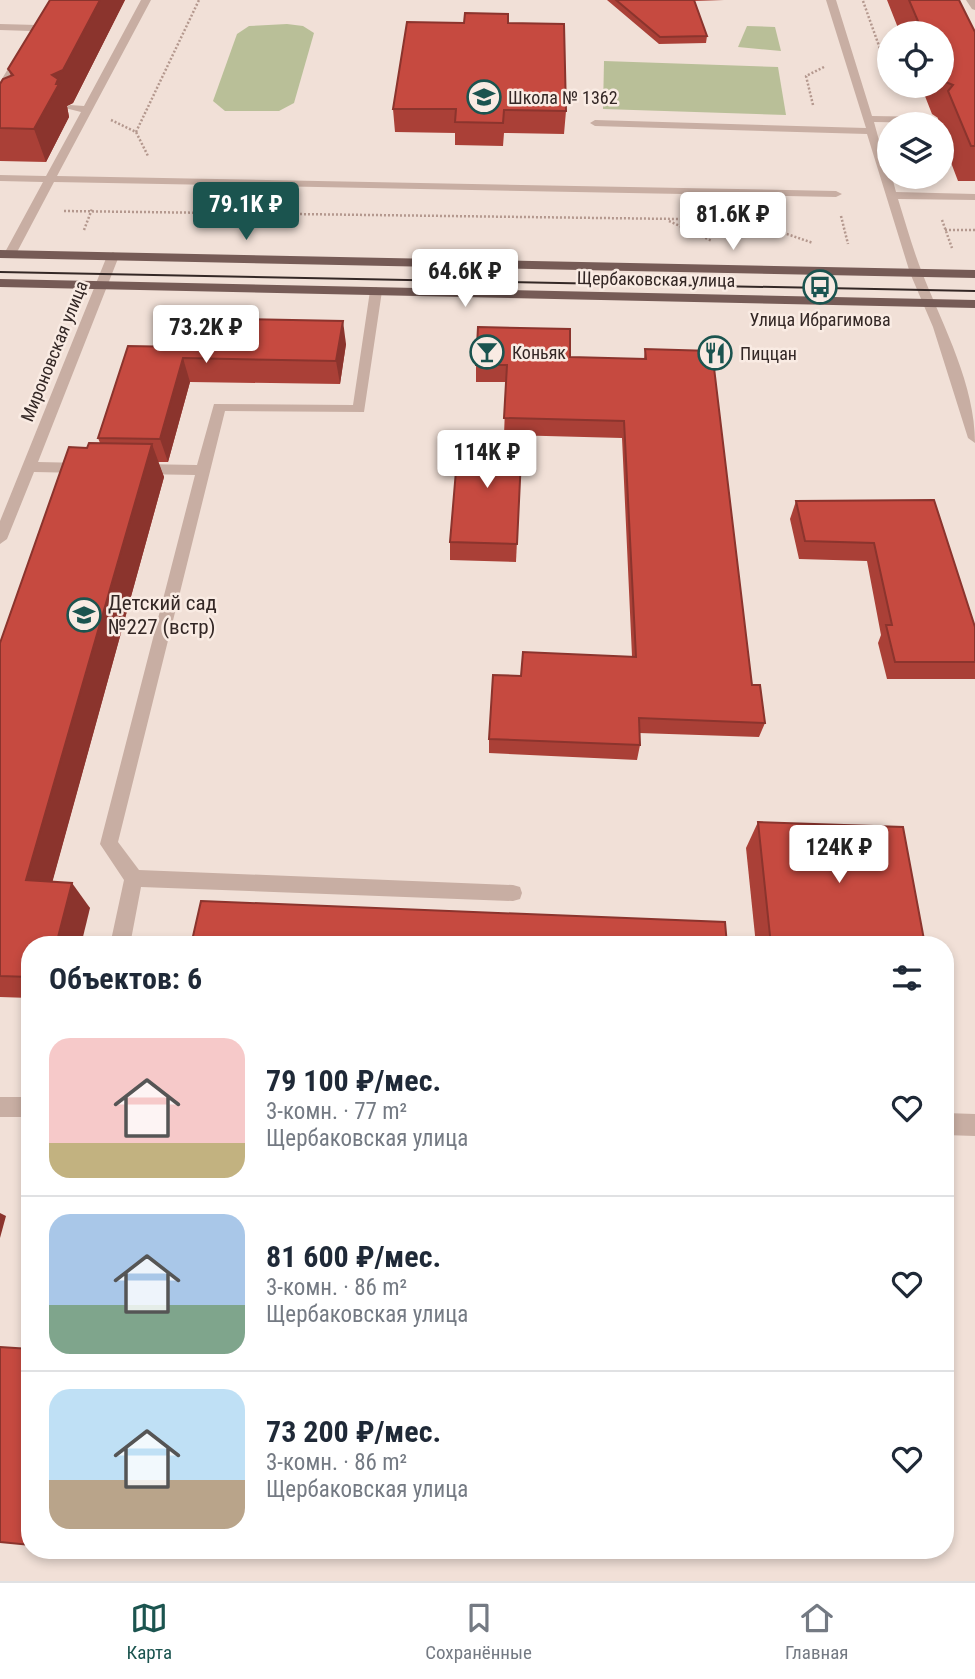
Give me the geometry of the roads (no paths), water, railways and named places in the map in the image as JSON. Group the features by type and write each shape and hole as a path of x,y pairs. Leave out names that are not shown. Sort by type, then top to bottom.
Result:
{"main road":[{"name":"Щербаковская улица","path":"5,254 975,274"},
{"name":"Щербаковская улица","path":"0,283 975,304"}],"street":[{"path":"5,254 52,179 146,0"},
{"path":"831,0 916,273 931,303 975,438"},
{"path":"973,0 975,7"},
{"path":"0,27 37,28 0,91"},
{"path":"71,108 88,109"},
{"path":"867,119 877,119"},
{"path":"594,122 870,131"},
{"path":"0,178 836,194"},
{"path":"891,195 975,197"},
{"name":"Мироновская улица","path":"0,539 113,256"},
{"path":"122,936 134,878 109,844 219,407 359,409 376,291"},
{"path":"29,467 96,468"},
{"path":"122,468 203,470"},
{"path":"134,878 513,893"},
{"path":"0,1107 21,1107"},
{"path":"954,1124 975,1125"}],"tram line":[{"path":"0,272 975,291"}],"place":[{"name":"Школа № 1362","path":"484,97"},
{"name":"Улица Ибрагимова","path":"820,287"},
{"name":"Коньяк","path":"487,352"},
{"name":"Пиццан","path":"715,353"},
{"name":"Детский сад №227 (встр)","path":"84,615"}]}
